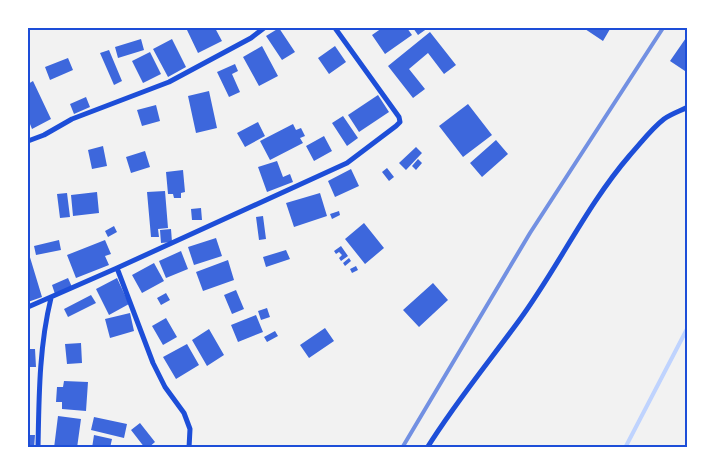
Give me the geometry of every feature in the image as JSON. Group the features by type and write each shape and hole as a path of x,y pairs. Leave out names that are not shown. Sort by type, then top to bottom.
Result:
{"street":[{"path":"28,141 44,135 72,118 169,82 251,38 264,28"},
{"path":"28,306 51,298 118,268 347,163 396,126 400,122 399,117 335,28"},
{"path":"427,448 457,403 519,321 584,218 620,167 664,119 688,107"},
{"path":"118,268 153,363 165,387 184,413 190,429 189,448"},
{"path":"38,448 41,357 44,325 51,298"}],"building":[{"path":"192,28 215,28 222,41 198,53 187,30"},
{"path":"279,28 295,52 282,60 266,36"},
{"path":"382,28 407,28 412,35 385,54 372,35"},
{"path":"413,28 428,28 418,35"},
{"path":"586,28 608,28 610,29 603,41"},
{"path":"430,32 456,65 444,74 428,53 409,69 425,89 413,98 388,66"},
{"path":"688,35 688,73 670,61"},
{"path":"141,39 144,50 118,58 115,47"},
{"path":"172,39 186,67 168,77 153,49"},
{"path":"262,46 278,76 259,86 243,57"},
{"path":"335,46 346,62 329,74 318,58"},
{"path":"109,50 122,81 114,85 100,53"},
{"path":"150,52 161,74 143,83 132,61"},
{"path":"68,58 73,70 50,80 45,67"},
{"path":"235,64 238,71 232,74 240,92 229,97 217,72"},
{"path":"33,81 51,119 32,129 28,119 28,84"},
{"path":"209,91 217,128 196,133 188,96"},
{"path":"378,95 389,112 359,132 348,115"},
{"path":"86,97 90,107 74,114 70,104"},
{"path":"468,104 492,135 463,157 439,126"},
{"path":"156,105 160,121 142,126 137,110"},
{"path":"343,116 358,138 347,146 332,123"},
{"path":"258,122 265,136 245,147 237,133"},
{"path":"293,124 296,130 301,128 305,136 300,138 303,143 270,160 260,141"},
{"path":"324,136 332,151 314,161 306,146"},
{"path":"496,140 508,154 482,177 470,163"},
{"path":"103,146 107,166 92,169 88,150"},
{"path":"416,147 422,153 406,170 399,163"},
{"path":"145,151 150,167 131,173 126,157"},
{"path":"418,159 422,163 416,170 412,166"},
{"path":"277,161 283,177 290,174 293,182 267,192 258,167"},
{"path":"387,168 394,177 389,181 382,172"},
{"path":"351,169 359,186 335,197 328,181"},
{"path":"183,170 185,192 181,193 181,198 174,198 173,194 168,194 166,172"},
{"path":"165,191 168,228 158,229 159,237 151,237 147,192"},
{"path":"97,192 99,213 73,216 71,195"},
{"path":"67,193 70,217 60,218 57,194"},
{"path":"320,193 327,216 294,227 286,203"},
{"path":"201,208 202,220 192,220 191,209"},
{"path":"339,211 340,215 332,219 330,214"},
{"path":"263,216 266,239 259,240 256,217"},
{"path":"364,223 384,248 365,264 345,239"},
{"path":"114,226 117,232 108,237 105,231"},
{"path":"171,229 172,242 161,243 160,230"},
{"path":"216,238 222,256 194,265 188,247"},
{"path":"59,240 61,250 36,255 34,246"},
{"path":"105,240 111,254 105,256 109,265 76,278 67,255"},
{"path":"341,246 348,256 341,261 339,258 342,255 339,252 336,254 334,251"},
{"path":"286,250 290,259 266,267 263,257"},
{"path":"181,251 188,269 166,278 159,261"},
{"path":"28,254 42,297 28,302"},
{"path":"349,258 351,261 345,266 343,263"},
{"path":"228,260 234,280 203,291 196,272"},
{"path":"154,263 164,281 142,293 132,275"},
{"path":"356,266 358,270 352,273 350,269"},
{"path":"68,278 72,287 55,294 52,285"},
{"path":"117,278 129,304 109,315 96,289"},
{"path":"433,283 448,300 419,327 403,310"},
{"path":"236,290 244,309 232,314 224,295"},
{"path":"166,293 170,300 161,305 157,298"},
{"path":"91,295 96,303 68,317 64,309"},
{"path":"267,308 270,317 261,320 258,311"},
{"path":"130,313 134,331 110,338 105,319"},
{"path":"256,315 263,332 238,342 231,325"},
{"path":"166,318 177,337 163,345 152,326"},
{"path":"325,328 334,341 309,358 300,345"},
{"path":"209,329 224,355 207,366 192,340"},
{"path":"275,331 278,336 267,342 264,337"},
{"path":"81,343 82,363 67,364 65,344"},
{"path":"187,344 199,365 176,379 163,357"},
{"path":"28,349 35,349 36,367 28,367"},
{"path":"64,381 88,382 86,411 62,409 62,402 56,402 57,387 63,387"},
{"path":"58,416 81,419 77,448 54,448"},
{"path":"94,417 127,424 124,438 91,430"},
{"path":"140,423 155,442 148,448 145,448 131,430"},
{"path":"28,435 35,435 34,448 28,448"},
{"path":"94,435 112,439 110,448 92,448"}],"waterway":[{"path":"625,448 688,327"}],"railway":[{"path":"402,448 530,233 663,28"}]}
